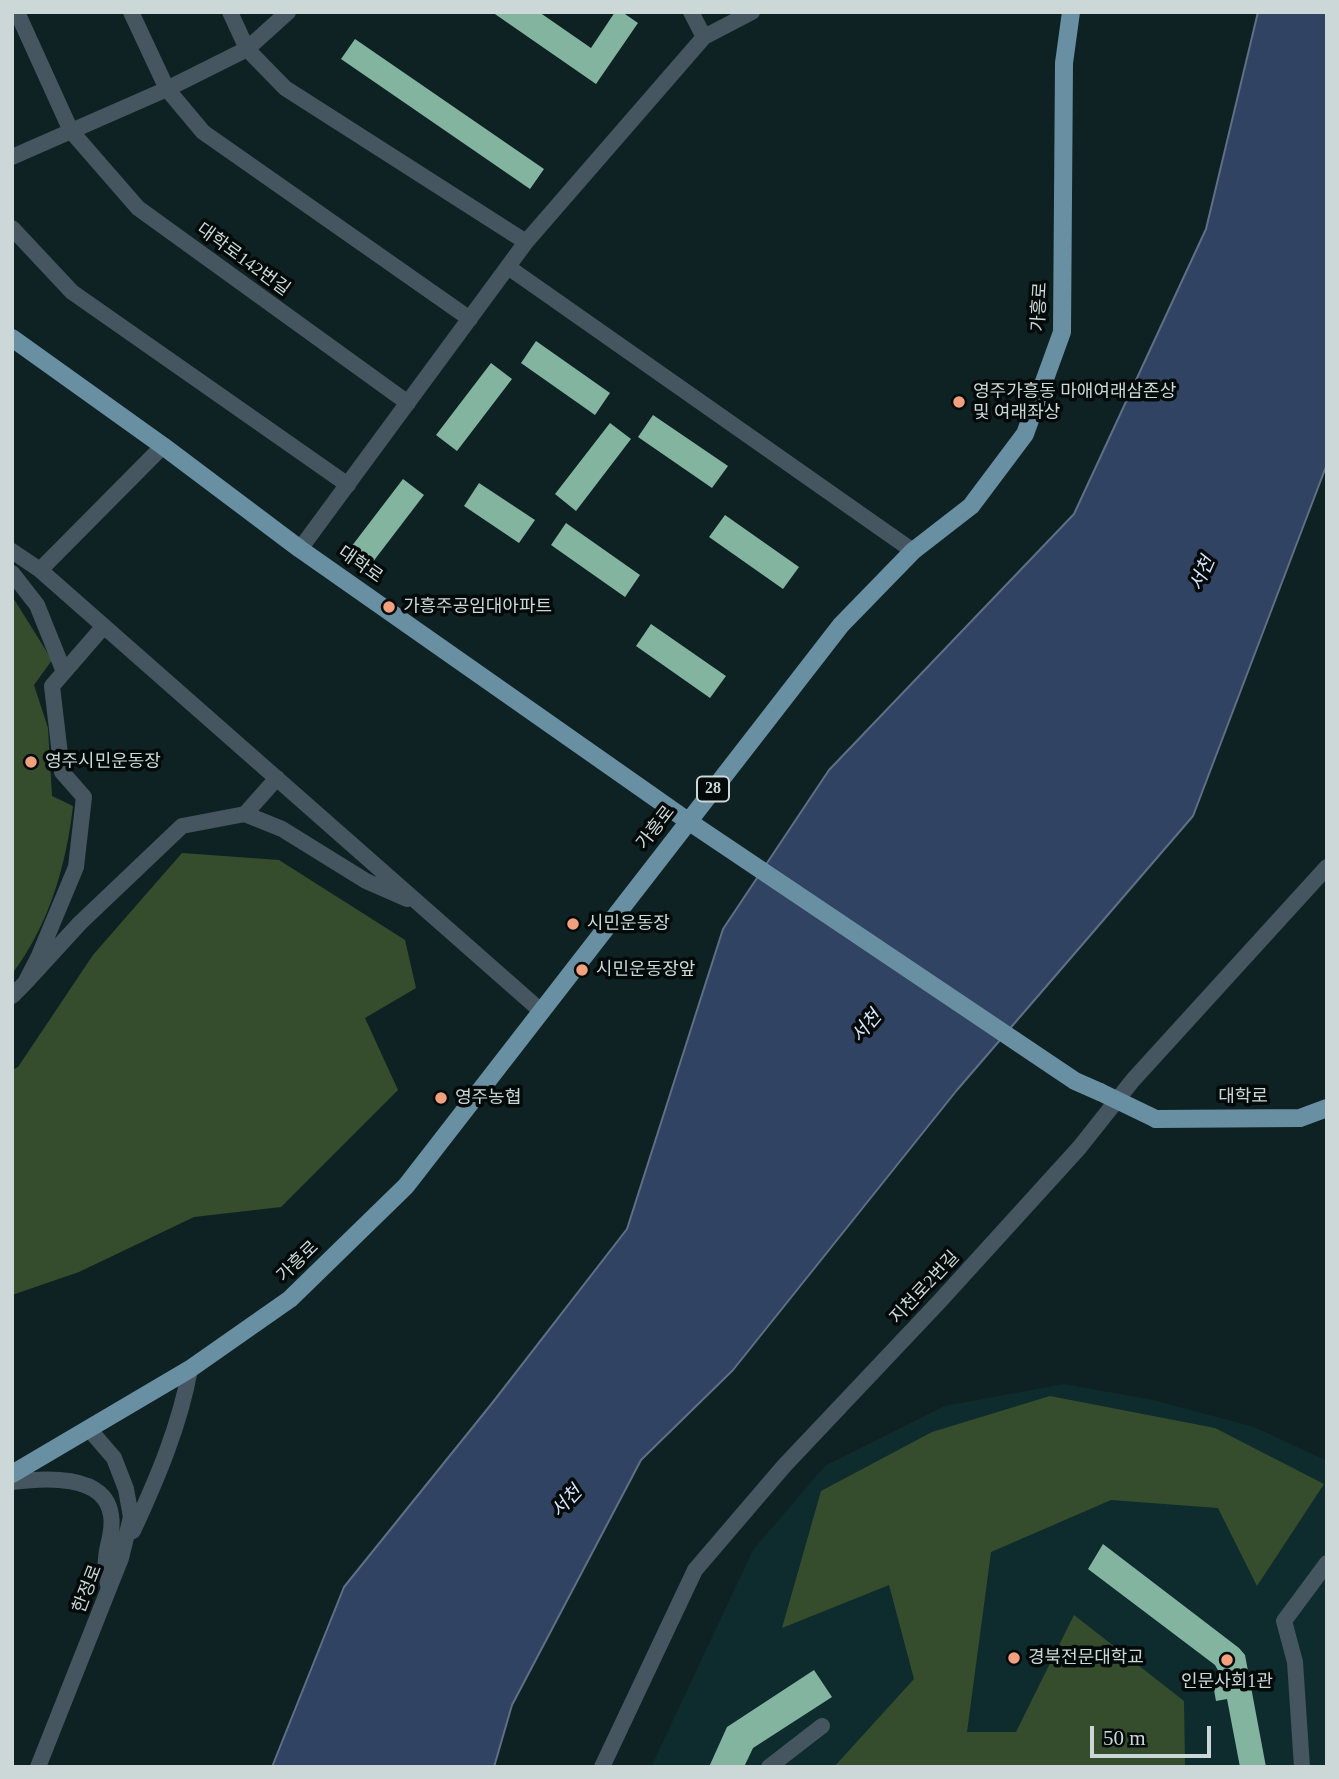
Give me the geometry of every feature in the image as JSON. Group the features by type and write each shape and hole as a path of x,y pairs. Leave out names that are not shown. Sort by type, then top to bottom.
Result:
{"main road":[{"name":"가흥로","path":"12,1474 190,1368 290,1299 406,1186 841,625 914,551 971,506 1025,434 1062,332 1064,63 1071,12"},
{"name":"대학로","path":"12,338 163,446 300,549 688,821 1075,1081 1156,1119 1300,1118 1327,1108"}],"street":[{"name":"대학로142번길","path":"16,12 71,131 138,208 408,403"},
{"path":"131,12 167,89 203,132 470,319"},
{"path":"230,12 247,49 285,88 526,243"},
{"path":"12,157 167,89 247,49 288,12"},
{"path":"691,12 704,37"},
{"path":"300,549 526,243 704,37 752,12"},
{"path":"12,228 72,292 348,485"},
{"path":"508,267 914,551"},
{"path":"40,570 163,446"},
{"path":"12,551 40,570 541,1011"},
{"path":"12,573 37,605 64,672"},
{"path":"25,983 76,867 84,797 62,772 52,685 104,626"},
{"path":"245,814 277,778"},
{"path":"12,996 80,923 182,826 245,814 282,829 366,881 420,904"},
{"name":"지천로2번길","path":"602,1767 695,1570 784,1466 1079,1148 1133,1080 1327,867"},
{"path":"121,1558 152,1491 184,1404 190,1368"},
{"name":"한정로","path":"38,1767 121,1558 131,1517 126,1489 114,1458 89,1429"},
{"path":"12,1482 68,1480 92,1488 104,1500 111,1513 112,1538 105,1559 108,1592"},
{"path":"1302,1767 1295,1662 1284,1621 1327,1563"},
{"path":"769,1767 822,1726"}],"shaded area":[{"name":"경북전문대학교","path":"1064,1384 1153,1400 1254,1427 1327,1461 1327,1767 651,1767 753,1550 825,1466 945,1406"}],"green space":[{"name":"영주시민운동장","path":"12,596 52,660 34,685 48,728 52,796 73,806 66,851 54,894 36,936 12,974"},
{"path":"182,853 279,860 405,940 416,988 365,1018 398,1090 281,1207 194,1217 79,1272 12,1295 12,1070 18,1067 93,955"},
{"path":"1050,1396 1215,1428 1324,1484 1257,1586 1218,1508 1111,1500 991,1552 967,1732 1016,1732 1074,1615 1184,1701 1185,1767 834,1767 914,1679 889,1585 782,1628 821,1491 932,1432"}],"water":[{"name":"서천","path":"1258,12 1327,12 1327,464 1193,816 957,1090 733,1370 641,1460 512,1705 494,1767 272,1767 344,1587 493,1402 627,1229 723,929 829,770 1074,514 1206,229"}],"building":[{"path":"492,12 539,12 591,48 615,12 622,12 638,23 596,84"},
{"path":"355,39 544,169 530,189 341,59"},
{"path":"536,341 610,393 595,415 521,363"},
{"path":"491,363 512,379 457,451 436,435"},
{"path":"653,415 728,466 712,488 638,437"},
{"path":"610,423 631,439 576,511 555,494"},
{"path":"403,479 424,495 369,567 348,551"},
{"path":"479,483 535,520 519,543 464,506"},
{"path":"725,515 799,567 783,589 709,537"},
{"path":"566,523 640,575 625,597 551,545"},
{"path":"651,624 726,676 710,698 636,646"},
{"name":"인문사회1관","path":"1103,1544 1245,1655 1266,1767 1240,1767 1227,1699 1216,1701 1212,1679 1221,1676 1215,1665 1088,1569"},
{"path":"814,1670 832,1697 753,1748 744,1767 709,1767 727,1727"}],"place":[{"name":"영주가흥동 마애여래삼존상 및 여래좌상","path":"959,402"},
{"name":"가흥주공임대아파트","path":"389,607"},
{"name":"영주시민운동장","path":"31,762"},
{"name":"시민운동장","path":"573,924"},
{"name":"시민운동장앞","path":"582,970"},
{"name":"영주농협","path":"441,1098"},
{"name":"경북전문대학교","path":"1014,1658"},
{"name":"인문사회1관","path":"1227,1660"}]}
